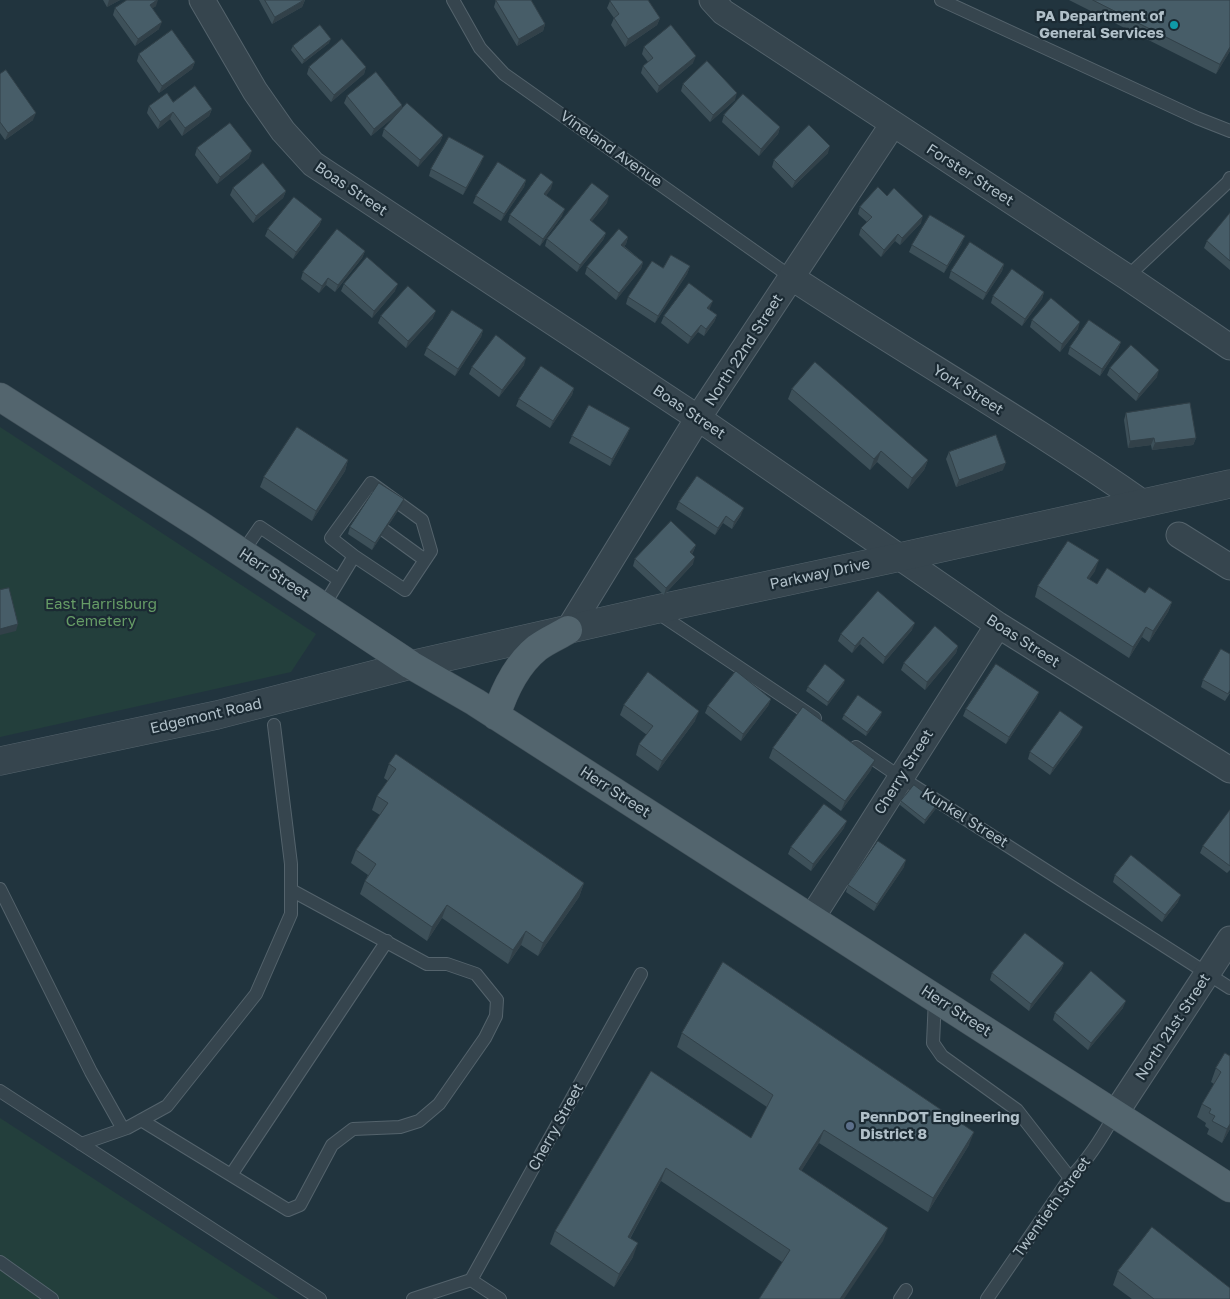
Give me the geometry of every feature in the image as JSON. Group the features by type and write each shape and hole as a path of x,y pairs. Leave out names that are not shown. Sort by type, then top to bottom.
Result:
{"main road":[{"name":"Herr Street","path":"0,397 411,665 496,716 1230,1188"},
{"path":"496,716 502,697 511,679 524,662 536,648 568,630"}],"street":[{"name":"Boas Street","path":"202,0 254,91 283,131 313,164 698,418 998,625 1230,770"},
{"name":"Forster Street","path":"712,0 723,12 1230,347"},
{"name":"North 22nd Street","path":"568,630 698,418 893,124"},
{"name":"York Street","path":"791,278 1047,439 1143,503"},
{"name":"Parkway Drive","path":"411,665 1230,484"},
{"path":"1179,535 1230,567"},
{"name":"Cherry Street","path":"811,918 998,625"},
{"name":"Edgemont Road","path":"0,761 217,715 411,665"},
{"name":"North 21st Street","path":"1115,1114 1230,939"}],"lane":[{"name":"Vineland Avenue","path":"453,0 480,48 504,74 791,278"},
{"path":"941,0 1196,118 1230,131"},
{"path":"1127,278 1230,178"},
{"path":"371,482 422,520 431,551 404,590 354,556 331,538 356,511 371,482"},
{"path":"242,554 260,527 339,580"},
{"path":"385,531 425,560"},
{"path":"323,607 354,556"},
{"path":"653,610 829,728"},
{"path":"81,1144 123,1129 167,1106 256,994 291,914 291,864 274,725"},
{"name":"Kunkel Street","path":"845,739 900,777 1230,988"},
{"path":"0,889 90,1072 123,1129"},
{"path":"141,1120 288,1210 300,1205 332,1145 353,1129 400,1126 419,1121 439,1104 485,1038 496,1016 497,1000 476,974 446,964 428,964 291,890"},
{"path":"231,1175 386,941"},
{"name":"Cherry Street","path":"471,1280 641,974"},
{"path":"935,998 933,1043 942,1056 1017,1110 1070,1178"},
{"path":"0,1091 320,1299"},
{"name":"Twentieth Street","path":"987,1299 1070,1178 1084,1164 1098,1145 1115,1114"},
{"path":"0,1262 52,1299"},
{"path":"413,1299 471,1280 500,1299"}],"green space":[{"name":"East Harrisburg Cemetery","path":"0,427 316,634 291,672 0,737"},
{"path":"0,1118 279,1299 0,1299"}],"building":[{"path":"127,0 157,0 150,5 162,22 138,39 115,8"},
{"path":"265,0 304,0 275,17"},
{"path":"496,0 531,0 545,24 519,39"},
{"path":"611,0 648,0 660,18 628,39 614,18 619,14"},
{"name":"PA Department of General Services","path":"1093,0 1230,0 1230,47 1220,64"},
{"path":"320,25 331,39 304,60 293,46"},
{"path":"671,25 696,56 659,86 643,66 653,58 644,47"},
{"path":"172,30 195,62 162,86 139,54"},
{"path":"342,39 366,67 334,95 309,67"},
{"path":"707,61 737,93 713,115 683,84"},
{"path":"6,70 36,113 8,133 0,122 0,74"},
{"path":"376,72 402,105 374,129 347,96"},
{"path":"195,86 212,109 185,128 173,112 160,122 149,106 167,93 173,102"},
{"path":"743,94 780,127 761,149 724,115"},
{"path":"407,103 443,135 420,160 384,129"},
{"path":"230,123 252,151 220,177 197,148"},
{"path":"809,125 830,146 795,181 774,160"},
{"path":"449,137 484,156 466,188 431,169"},
{"path":"498,162 526,180 504,214 476,196"},
{"path":"263,163 286,191 256,216 233,188"},
{"path":"541,173 553,182 544,194 565,209 543,239 510,215"},
{"path":"592,183 609,196 590,220 606,233 580,265 547,239"},
{"path":"878,187 887,196 894,188 923,216 902,238 898,234 884,250 861,228 872,217 860,207"},
{"path":"294,197 322,219 296,252 268,229"},
{"path":"1230,213 1230,261 1207,241"},
{"path":"930,215 965,236 947,266 912,245"},
{"path":"337,229 365,251 338,285 328,278 322,286 303,272"},
{"path":"619,229 628,237 621,245 643,262 619,293 587,267"},
{"path":"970,242 1004,264 986,293 951,271"},
{"path":"671,255 690,266 658,316 628,297 652,261 663,268"},
{"path":"367,257 398,284 374,311 344,284"},
{"path":"1012,269 1044,292 1025,319 993,296"},
{"path":"689,283 713,301 707,308 717,315 706,329 701,325 691,337 664,316"},
{"path":"408,286 436,311 408,341 381,316"},
{"path":"1051,298 1080,322 1062,344 1032,320"},
{"path":"452,310 483,330 458,369 427,348"},
{"path":"1089,320 1121,342 1102,369 1070,347"},
{"path":"496,335 526,358 502,390 472,367"},
{"path":"1131,345 1159,370 1139,394 1110,368"},
{"path":"815,362 928,460 912,478 881,451 874,459 792,389"},
{"path":"541,366 574,388 553,421 519,399"},
{"path":"1190,403 1196,438 1155,443 1154,438 1130,441 1126,413"},
{"path":"589,405 630,428 612,459 572,436"},
{"path":"297,427 348,460 316,511 264,477"},
{"path":"996,435 1006,463 959,480 949,452"},
{"path":"697,476 744,508 734,522 726,516 718,528 679,502"},
{"path":"379,483 404,499 375,543 350,527"},
{"path":"671,521 696,545 690,552 695,557 666,588 635,559"},
{"path":"1068,541 1099,560 1087,578 1097,584 1107,568 1145,593 1149,587 1172,602 1153,631 1146,627 1133,647 1038,586"},
{"path":"9,588 18,624 0,629 0,590"},
{"path":"878,591 915,623 885,657 863,637 855,646 841,634"},
{"path":"935,626 958,646 927,682 904,663"},
{"path":"1221,649 1230,654 1230,690 1228,694 1203,680"},
{"path":"825,664 845,680 828,702 808,687"},
{"path":"996,664 1039,692 1009,737 966,709"},
{"path":"736,671 771,699 743,734 708,706"},
{"path":"648,672 699,711 662,761 639,744 653,726 624,705"},
{"path":"858,695 882,712 867,732 844,715"},
{"path":"803,707 875,760 845,801 773,748"},
{"path":"1060,711 1083,727 1053,768 1030,752"},
{"path":"396,754 584,883 543,943 526,931 513,950 447,905 432,927 365,881 376,864 356,850 388,803 377,796 396,769 389,764"},
{"path":"914,785 938,803 925,820 901,801"},
{"path":"824,804 847,821 813,864 791,847"},
{"path":"1230,810 1230,866 1203,846"},
{"path":"878,841 906,860 877,904 848,885"},
{"path":"1131,855 1181,895 1165,915 1115,875"},
{"path":"1025,933 1064,963 1031,1004 992,973"},
{"name":"PennDOT Engineering District 8","path":"723,962 974,1132 933,1198 824,1130 799,1169 888,1228 840,1299 759,1299 790,1250 666,1168 628,1237 638,1243 619,1274 555,1231 651,1071 751,1138 773,1095 682,1033"},
{"path":"1091,971 1126,1001 1091,1043 1055,1013"},
{"path":"1225,1053 1230,1056 1230,1124 1227,1129 1212,1121 1215,1116 1209,1113 1211,1109 1202,1104 1221,1072 1216,1068"},
{"path":"1152,1227 1230,1288 1230,1299 1154,1299 1118,1271"}],"place":[{"name":"PA Department of General Services","path":"1174,25"},
{"name":"PennDOT Engineering District 8","path":"850,1126"}]}
